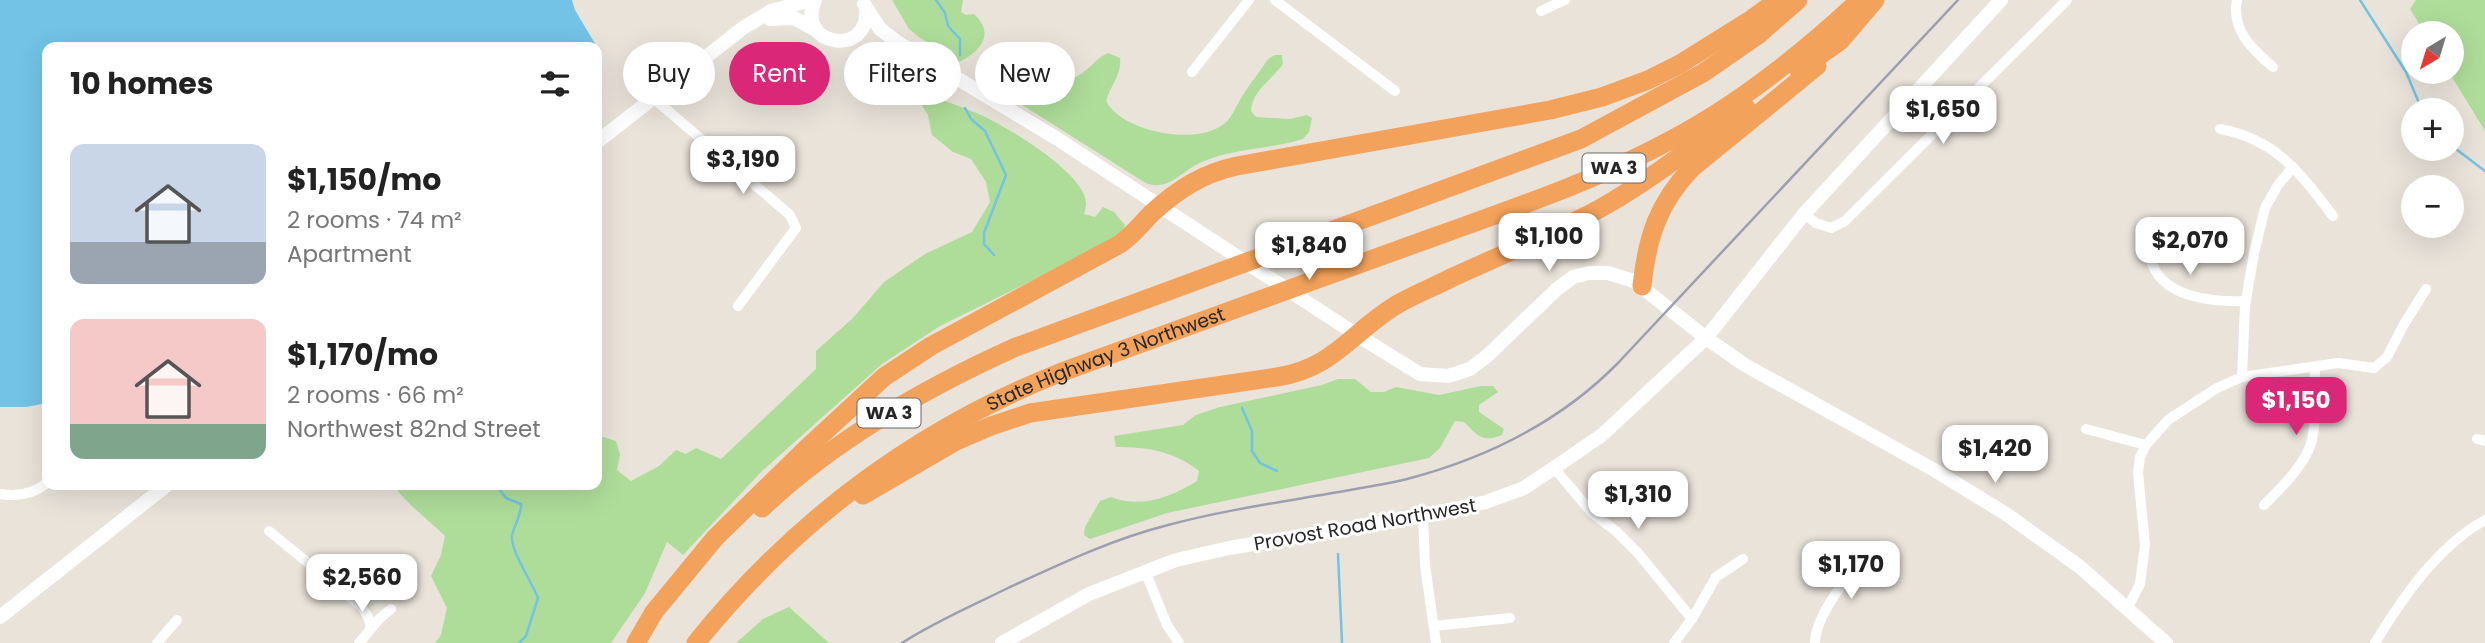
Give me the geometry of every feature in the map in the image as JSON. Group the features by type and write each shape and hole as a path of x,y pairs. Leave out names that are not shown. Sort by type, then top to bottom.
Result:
{"highway":[{"path":"636,643 654,612 715,538 877,383 931,346 1120,244 1194,180 1227,168 1575,105 1625,90 1699,53 1778,0"},
{"name":"WA 3","path":"644,643 714,557 795,479 931,387 1016,346 1562,146 1602,128 1703,73 1758,35 1798,0"},
{"name":"State Highway 3 Northwest","path":"696,643 751,579 800,531 887,464 976,410 1062,372 1577,184 1669,141 1771,76 1821,37 1860,0"},
{"path":"1642,286 1644,261 1652,233 1661,208 1674,187 1718,146 1810,73 1875,0"},
{"path":"800,531 956,441 1030,413 1294,374 1332,357 1379,316 1401,302 1575,221 1624,194 1840,41"}],"main road":[{"path":"715,51 771,12 814,0 811,18 817,31"},
{"name":"Provost Road Northwest","path":"1002,643 1089,594 1176,560 1229,548 1423,516 1486,502 1524,488 1602,435 1706,338 1804,214 2001,0"},
{"path":"849,40 858,34 865,24 863,2"},
{"path":"863,2 880,29 897,42"},
{"path":"755,21 790,17 801,20 831,41 862,36 897,42"},
{"path":"961,80 1045,131 1420,374 1440,377 1470,369 1481,362 1556,289 1573,277 1608,273 1642,286 1706,338 1750,368 1983,499 2061,553 2128,607 2166,643"},
{"path":"602,138 644,105"},
{"path":"0,617 161,490"}],"street":[{"path":"1192,72 1249,0"},
{"path":"1275,0 1395,91"},
{"path":"1541,11 1565,0"},
{"path":"1804,214 1816,223 1831,228 1845,221 2067,0"},
{"path":"2236,0 2235,16 2244,37 2252,49 2273,67"},
{"path":"661,105 790,215 796,228 738,306"},
{"path":"2220,129 2258,139 2293,167 2333,216"},
{"path":"2242,377 2245,301 2265,208 2278,185 2293,167"},
{"path":"2145,238 2155,270 2164,281 2215,302 2245,301"},
{"path":"2128,607 2140,584 2145,545 2138,473 2140,457 2146,444 2168,420 2217,388 2242,377 2338,363 2374,368 2387,357 2426,289"},
{"path":"2263,505 2298,467 2309,449 2315,367"},
{"path":"2086,429 2146,444"},
{"path":"1554,468 1591,513 1616,531 1638,553 1692,619"},
{"path":"0,494 16,497 42,487"},
{"path":"1423,516 1425,565 1436,643"},
{"path":"2375,643 2434,560 2485,520"},
{"path":"269,531 362,607 371,628"},
{"path":"1674,643 1692,619 1716,577 1743,559"},
{"path":"1815,643 1819,623 1840,589 1852,576 1880,562"},
{"path":"1145,571 1167,625 1179,643"},
{"path":"359,643 391,609"},
{"path":"1434,626 1510,618"},
{"path":"157,643 177,620"}],"green space":[{"path":"892,0 963,0 961,12 966,15 974,14 981,21 984,35 983,42 975,42 975,51 961,61 961,42 927,42 909,29"},
{"path":"2416,0 2485,0 2485,131 2456,84 2464,84 2464,21 2418,21 2410,9"},
{"path":"1108,53 1120,58 1118,75 1106,101 1115,112 1144,128 1180,135 1213,130 1225,123 1268,59 1282,55 1283,64 1259,91 1251,111 1256,117 1290,119 1307,115 1312,118 1309,132 1303,139 1214,157 1174,180 1152,185 1022,105 1075,105 1075,77"},
{"path":"922,105 956,105 1009,130 1044,153 1074,179 1083,192 1086,204 1084,214 1095,217 1103,207 1114,212 1125,225 1122,233 1070,262 940,326 882,364 762,471 683,555 667,542 645,593 611,643 435,643 441,635 447,608 431,576 441,555 445,536 397,490 602,490 602,437 616,441 620,455 617,470 631,481 659,466 676,450 686,454 696,448 721,459 816,369 816,351 853,318 884,282 925,254 972,232 990,202 986,182 971,159 953,152 932,135 928,115"},
{"path":"1338,379 1355,379 1371,392 1384,392 1396,387 1439,395 1493,386 1498,392 1479,405 1479,412 1504,429 1502,435 1485,438 1464,422 1455,421 1440,448 1429,458 1167,513 1090,539 1084,535 1085,527 1100,501 1111,497 1133,502 1156,499 1197,481 1199,471 1180,459 1149,449 1116,447 1114,436 1183,425 1196,415 1220,407 1322,385"},
{"path":"789,607 829,643 736,643 763,619"}],"water":[{"path":"0,0 572,0 594,42 42,42 42,404 0,407"}],"waterway":[{"path":"936,0 945,13 948,26 960,42"},
{"path":"2360,0 2406,72 2417,98"},
{"path":"965,108 971,119 985,131 1006,175 984,233 984,244 994,255"},
{"path":"2464,155 2485,171"},
{"path":"1242,408 1252,431 1252,451 1260,463 1277,471"},
{"path":"500,490 506,498 521,504 512,542 538,598 526,636 519,643"},
{"path":"1338,554 1342,643"}],"railway":[{"path":"902,643 1010,587 1127,537 1213,514 1407,479 1494,449 1547,420 1596,384 1618,363 1958,0"}]}
